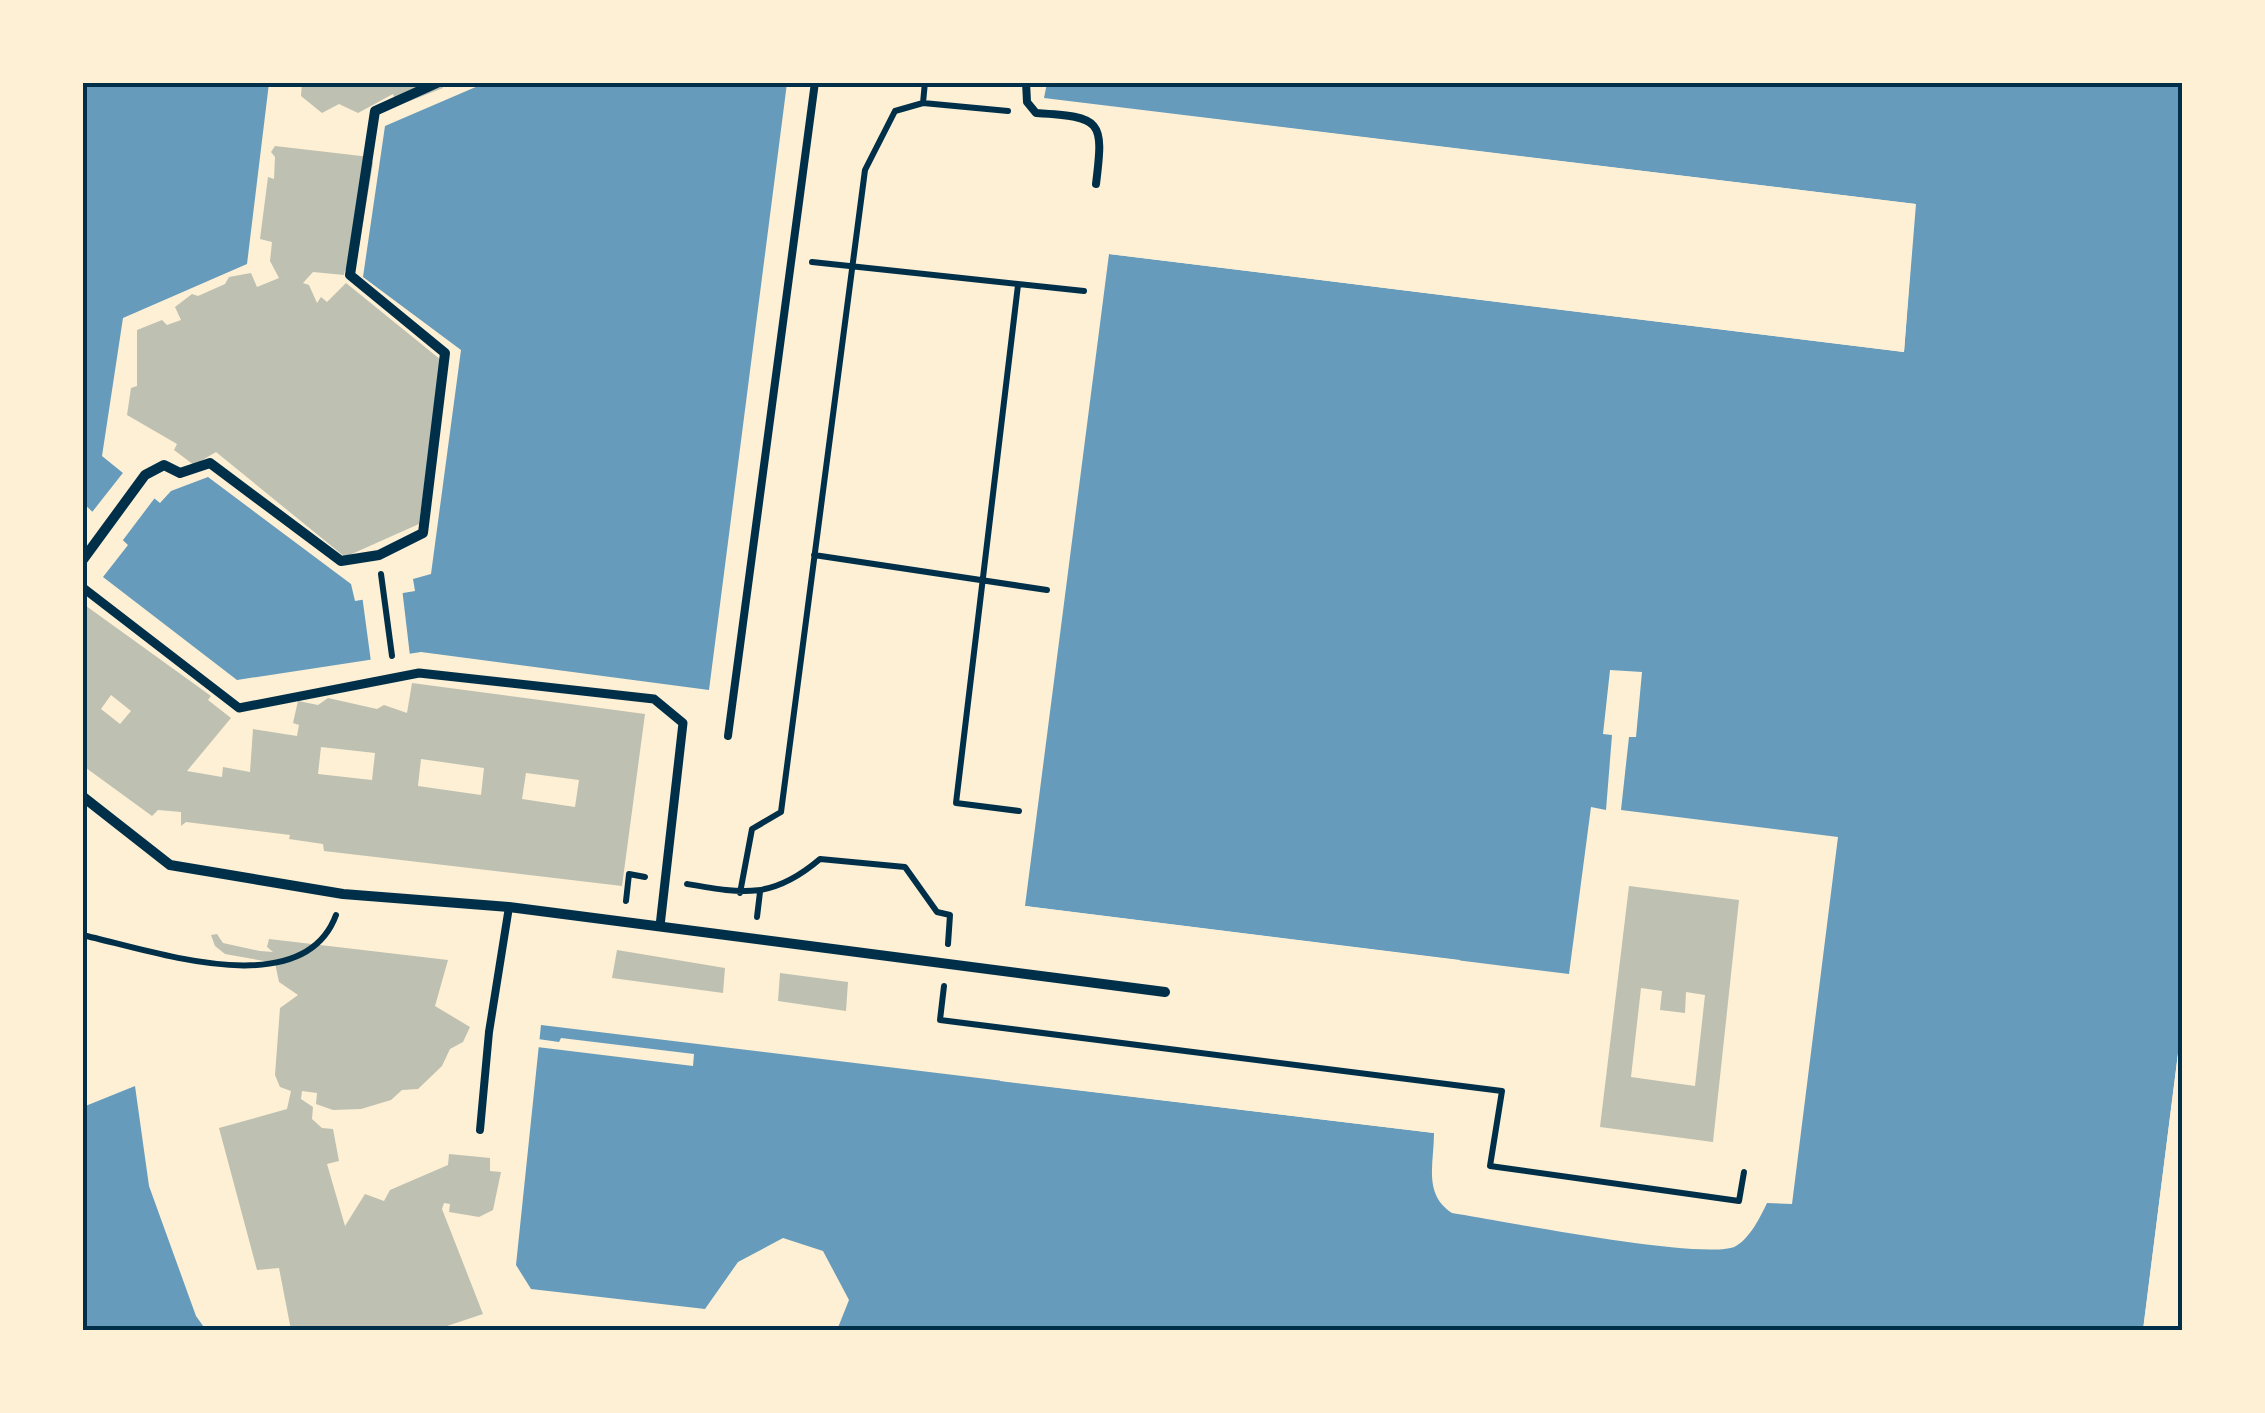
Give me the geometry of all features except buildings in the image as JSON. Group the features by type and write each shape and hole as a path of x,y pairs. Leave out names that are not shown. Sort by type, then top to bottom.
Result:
{"street":[{"path":"82,561 145,475 164,465 180,472 210,463 342,561 379,555 423,533 445,353 350,274 375,111 439,82"},
{"path":"82,587 239,708 419,673 654,699 683,723 660,926"},
{"path":"82,796 170,865 343,894 660,926 1165,992"}],"lane":[{"path":"728,736 815,82"},
{"path":"1026,82 1027,102 1036,113 1090,120 1098,128 1101,138 1096,184"},
{"path":"480,1130 509,908"}],"path":[{"path":"923,103 926,82"},
{"path":"740,893 752,829 781,812 849,268 865,170 877,138 894,111 923,103 1011,111 1027,102"},
{"path":"792,258 849,268 1084,291"},
{"path":"1018,285 956,803 1019,812"},
{"path":"814,555 1047,590"},
{"path":"382,584 393,659"},
{"path":"623,922 630,874 740,893 794,881 820,859 905,867 936,912 950,915 940,1020 1502,1091 1490,1166 1739,1201 1744,1172"},
{"path":"82,935 252,968 284,964 324,938 343,894"}],"water":[{"path":"82,83 269,83 247,264 123,318 102,456 160,503 171,491 208,477 351,584 355,601 415,591 413,579 431,574 461,350 363,277 385,126 485,83 787,83 709,690 421,652 237,680 103,577 128,545 83,503"},
{"path":"1047,83 2182,83 2182,1022 2143,1330 837,1330 849,1300 823,1251 783,1238 738,1262 705,1309 531,1289 516,1265 541,1025 1434,1133 1434,1188 1452,1213 1600,1238 1686,1249 1736,1246 1755,1226 1767,1203 1792,1204 1838,837 1621,810 1629,737 1636,737 1642,672 1610,670 1603,734 1612,735 1606,810 1591,807 1569,974 1025,906 1109,254 1904,352 1915,204 1044,98"},
{"path":"135,1086 149,1186 196,1316 206,1330 83,1330 83,1107"}],"pier":[{"path":"1112,107 1916,204 1904,352 1109,254 1109,249 1900,347 1910,208 1112,112"},
{"path":"126,469 157,495 120,544 89,516"},
{"path":"402,588 410,656 371,662 362,595"},
{"path":"1025,906 1460,960 1460,965 1024,911"},
{"path":"2182,1022 2182,1062 2163,1216 2148,1330 2143,1330"},
{"path":"561,1038 694,1054 693,1066 537,1047 538,1039 559,1042"},
{"path":"1001,1076 1435,1128 1434,1133 1000,1081"}]}
